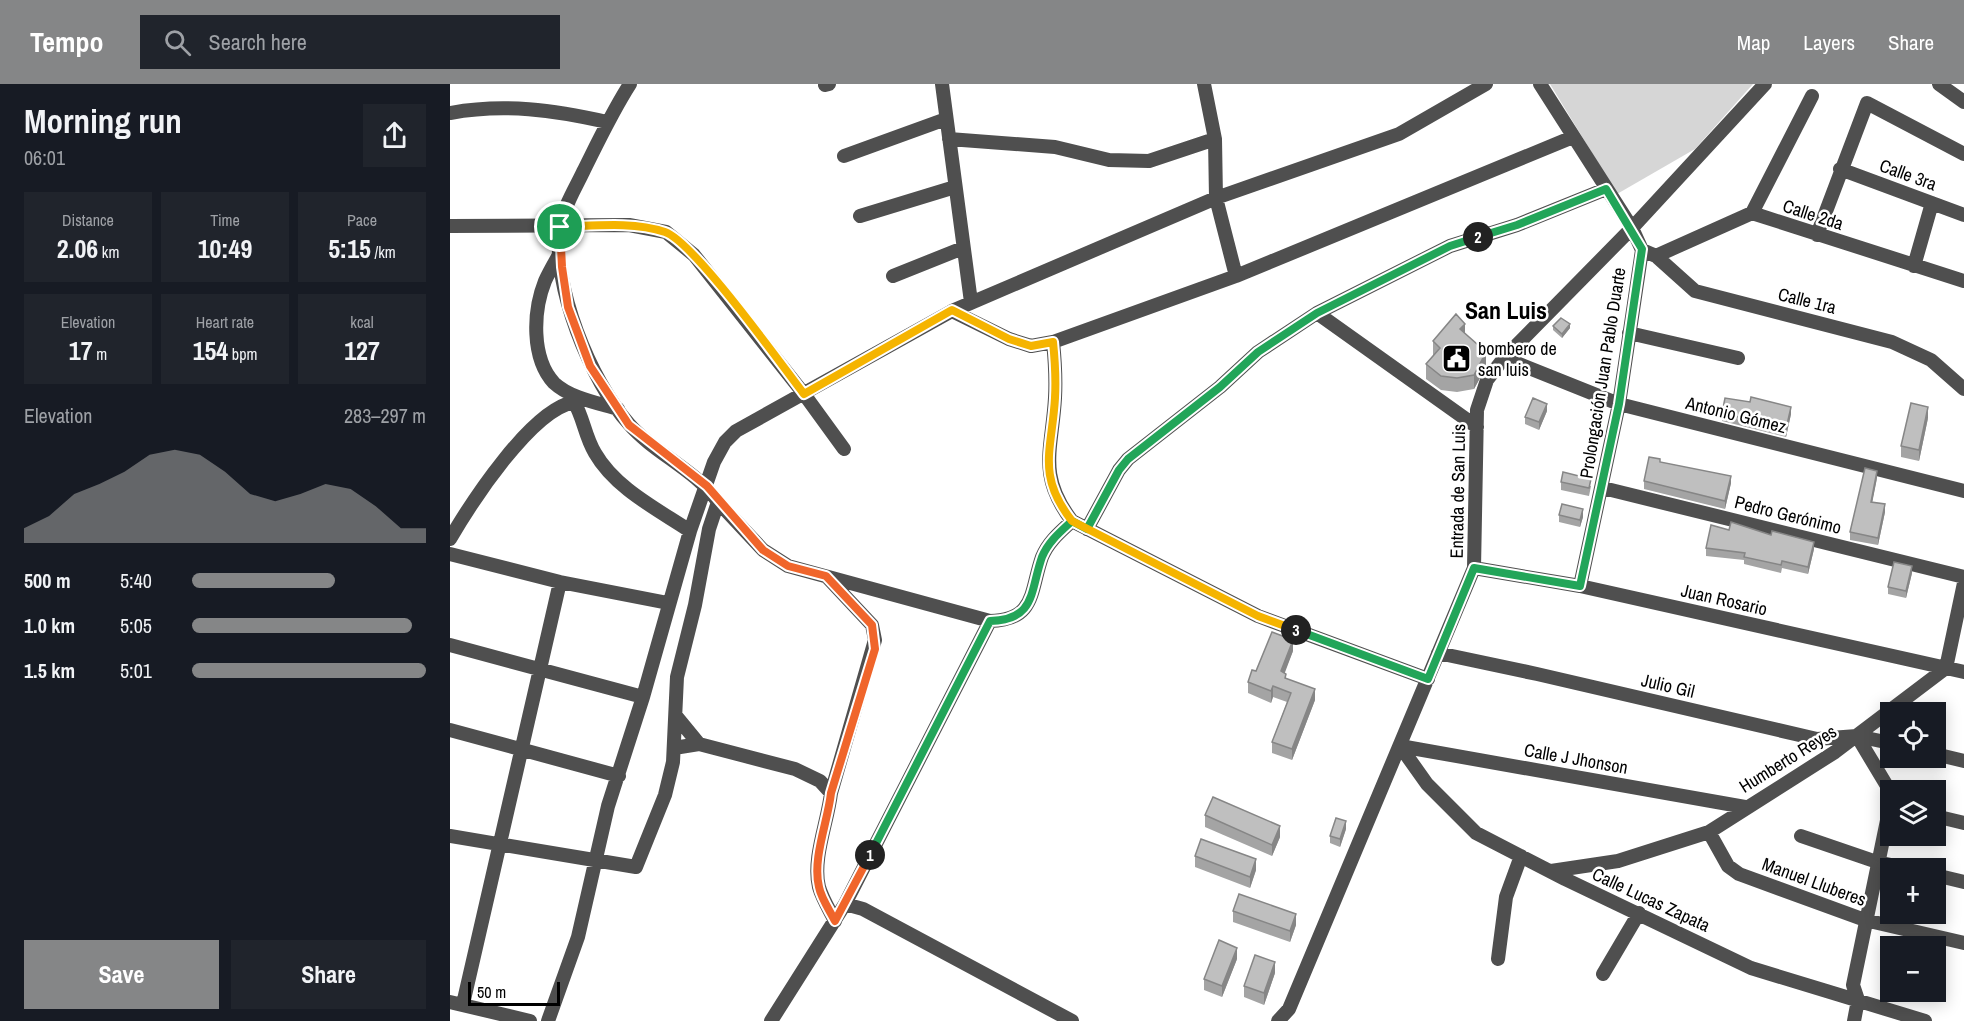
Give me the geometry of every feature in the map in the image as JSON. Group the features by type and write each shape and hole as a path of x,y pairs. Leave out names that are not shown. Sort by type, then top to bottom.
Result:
{"street":[{"path":"630,84 607,123 569,202 560,227 568,307 590,366 629,425 707,486 718,502 763,550 788,566 990,621 1016,618 1027,606 1043,555 1054,537 1072,521"},
{"path":"949,84 942,84 971,302"},
{"path":"1204,84 1215,139 1216,198 1236,276"},
{"path":"548,1021 578,937 608,806 643,697 690,531 714,462 725,442 736,431 952,310 1216,198 1399,134 1486,84"},
{"name":"Prolongación Juan Pablo Duarte","path":"1540,84 1632,228 1642,249 1619,404 1603,488 1580,586"},
{"name":"Entrada de San Luis","path":"1278,1021 1290,1015 1337,890 1400,747 1474,568 1477,410 1487,380 1504,358 1632,228 1766,84"},
{"path":"1939,84 1964,102"},
{"path":"1656,256 1752,213 1812,96"},
{"path":"1817,236 1840,169 1867,103 1964,154"},
{"path":"450,113 487,108 526,107 607,123"},
{"path":"844,156 946,119"},
{"path":"952,310 1031,346 1053,342 1236,276 1574,136"},
{"path":"949,139 1055,147 1109,160 1149,161 1215,139"},
{"name":"Calle 3ra","path":"1840,169 1964,215"},
{"path":"860,216 955,187"},
{"path":"1087,529 1119,470 1145,443 1220,387 1258,352 1317,313 1450,246 1517,225 1606,189"},
{"path":"1914,266 1932,203"},
{"name":"Calle 2da","path":"1752,213 1817,236 1964,281"},
{"path":"450,226 629,225 666,232 694,255 804,394 844,449"},
{"path":"893,276 963,248"},
{"name":"Calle 1ra","path":"1642,249 1656,256 1695,291 1892,342 1931,360 1964,389"},
{"path":"561,252 544,282 539,309 537,344 542,363 555,383 570,393 618,409"},
{"path":"1317,313 1477,427"},
{"path":"1629,333 1738,358"},
{"path":"1053,342 1055,399 1049,446 1049,479 1058,503 1072,521 1258,616 1428,679"},
{"name":"Antonio Gómez","path":"1504,358 1619,404 1964,490"},
{"path":"450,539 472,502 523,437 549,415 574,402 594,452 608,472 643,500 690,531"},
{"name":"Pedro Gerónimo","path":"1603,488 1964,577"},
{"path":"450,836 636,867 665,795 674,748 677,676 696,605 709,529 718,502"},
{"path":"450,554 560,582 668,603"},
{"name":"Juan Rosario","path":"1474,568 1580,586 1964,672"},
{"path":"826,576 872,625 875,640 831,793 828,817 819,847 818,886 835,921"},
{"path":"530,1021 456,1003 498,843 560,582"},
{"path":"1946,668 1964,583"},
{"path":"771,1021 846,904 990,621"},
{"path":"450,645 643,697"},
{"name":"Julio Gil","path":"1438,653 1817,739 1857,736 1880,741"},
{"name":"Humberto Reyes","path":"1551,870 1618,861 1709,832 1857,736 1946,668"},
{"path":"676,716 699,744"},
{"path":"450,730 619,776"},
{"path":"1857,736 1883,780"},
{"path":"674,748 699,744 795,769 820,781 831,793"},
{"name":"Calle J Jhonson","path":"1400,747 1745,807"},
{"name":"Calle Lucas Zapata","path":"1400,747 1427,784 1476,833 1751,968 1925,1021"},
{"path":"1946,756 1964,760"},
{"path":"1946,819 1964,823"},
{"name":"Manuel Lluberes","path":"1709,832 1728,866 1739,874 1865,920 1964,943"},
{"path":"1801,836 1878,862"},
{"path":"1854,1021 1858,1000 1853,985 1881,846"},
{"path":"1498,959 1506,897 1521,856"},
{"path":"1946,878 1964,882"},
{"path":"846,904 863,909 1072,1021"},
{"path":"1603,974 1639,913"}],"shaded area":[{"path":"1550,84 1753,84 1695,149 1617,194"}],"building":[{"name":"bombero de san luis","path":"1456,314 1465,324 1460,329 1486,352 1474,375 1457,378 1441,376 1426,364 1440,348 1433,341"},
{"path":"1561,318 1570,324 1562,334 1553,326"},
{"path":"1751,397 1791,407 1786,429 1722,413 1725,398 1750,402"},
{"path":"1533,398 1547,404 1539,422 1525,417"},
{"path":"1911,403 1928,407 1919,450 1901,446"},
{"path":"1649,457 1660,459 1660,462 1731,476 1725,501 1644,481"},
{"path":"1865,468 1877,471 1871,502 1885,504 1878,538 1850,532"},
{"path":"1563,472 1591,479 1589,488 1561,482"},
{"path":"1562,504 1583,509 1580,520 1559,515"},
{"path":"1731,522 1771,535 1772,531 1814,542 1808,567 1782,561 1781,565 1744,557 1745,553 1706,548 1711,525 1729,530"},
{"path":"1894,562 1912,566 1906,591 1888,587"},
{"path":"1272,632 1293,640 1281,671 1286,674 1285,678 1315,689 1292,749 1272,742 1291,693 1273,686 1271,691 1248,682 1252,670 1256,671"},
{"path":"1213,797 1280,826 1272,845 1205,815"},
{"path":"1336,818 1346,821 1340,839 1330,836"},
{"path":"1201,839 1256,859 1250,877 1195,856"},
{"path":"1239,894 1296,914 1290,931 1233,911"},
{"path":"1219,940 1237,948 1222,986 1204,979"},
{"path":"1255,955 1275,962 1264,993 1244,986"}],"place":[{"name":"bombero de san luis","path":"1457,359"}],"district":[{"name":"San Luis","path":"1506,311"}],"route":[{"path":"560,227 562,267 568,307 590,366 629,425 707,486 718,502 763,550 788,566 826,576 872,625 875,649 831,793 828,817 819,847 818,886 835,921 846,904 990,621 1016,618 1027,606 1043,555 1054,537 1072,521 1087,529 1119,470 1145,443 1220,387 1258,352 1317,313 1450,246 1517,225 1606,189 1632,228 1642,249 1619,404 1603,488 1580,586 1474,568 1428,679 1258,616 1072,521 1058,503 1049,479 1049,446 1055,399 1053,342 1031,346 1009,339 952,310 804,394 694,255 666,232 629,225 560,227"}]}
